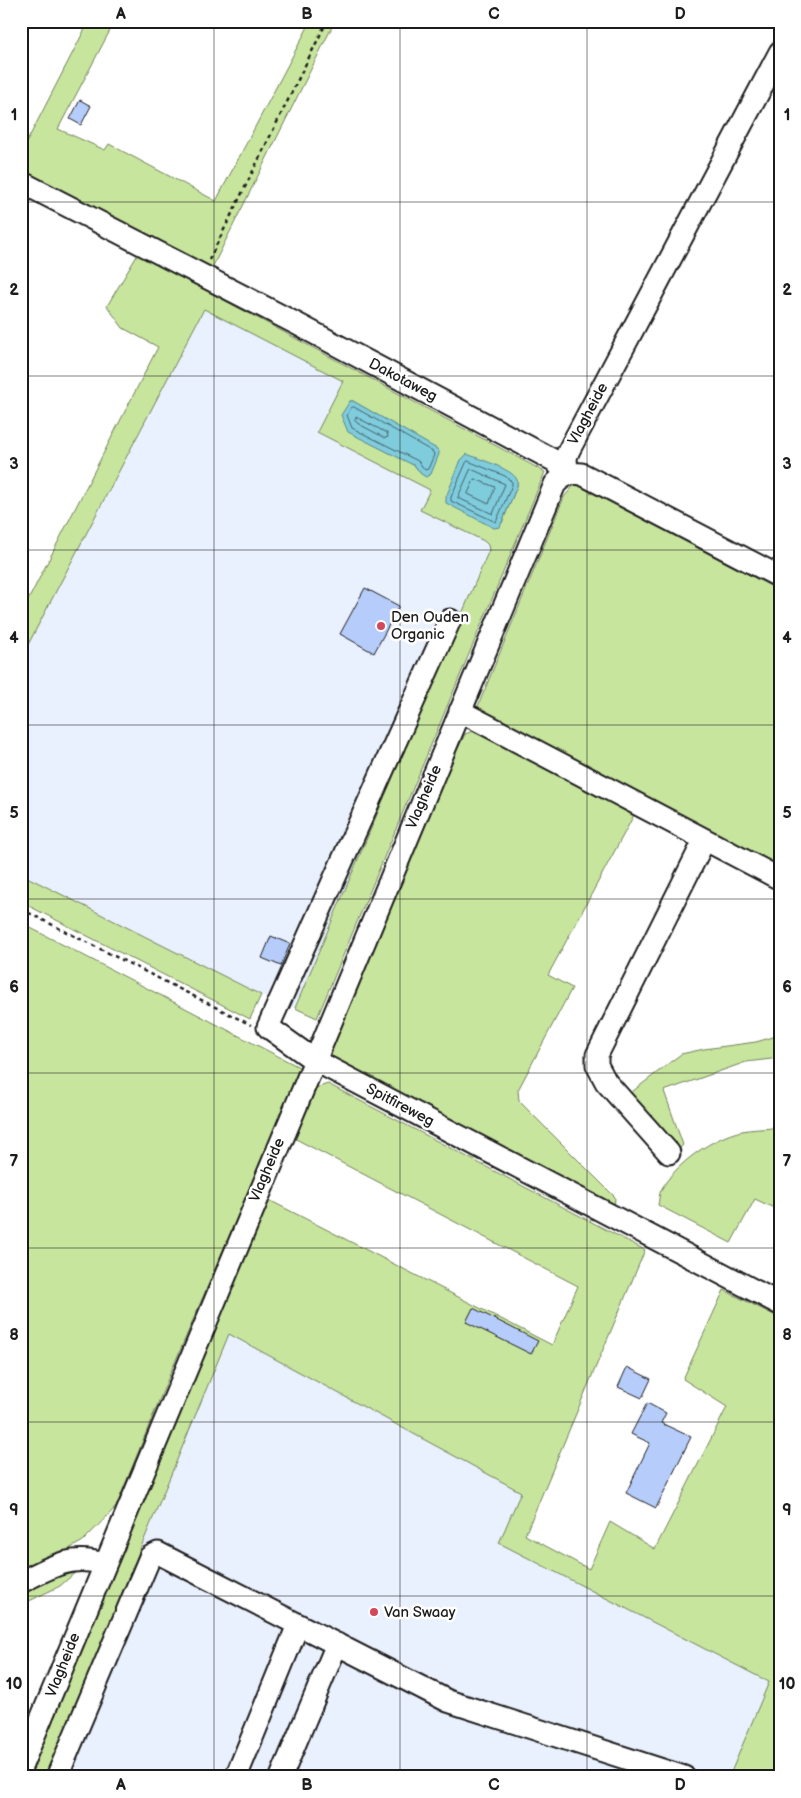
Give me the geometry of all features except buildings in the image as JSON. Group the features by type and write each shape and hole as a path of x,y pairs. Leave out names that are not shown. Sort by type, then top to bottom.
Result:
{"street":[{"name":"Vlagheide","path":"21,1767 249,1213 555,484 567,475 566,457 569,450 780,52"},
{"name":"Dakotaweg","path":"21,182 555,460 567,475"},
{"path":"567,475 577,474 587,477 780,577"},
{"path":"268,1027 450,620"},
{"path":"460,712 780,879"},
{"path":"669,1153 606,1082 597,1065 597,1056 704,841"},
{"name":"Spitfireweg","path":"268,1027 314,1060 780,1304"},
{"path":"58,1777 150,1557 158,1553 448,1701 684,1777"},
{"path":"21,1582 56,1565 80,1559 104,1564"},
{"path":"236,1777 298,1625"},
{"path":"281,1777 337,1644"}],"path":[{"path":"202,275 326,21"},
{"path":"21,909 253,1026 268,1027"}],"shaded area":[{"path":"204,309 344,381 317,432 430,490 421,510 484,541 488,545 489,550 295,1008 261,995 21,874 21,658"},
{"name":"Van Swaay","path":"221,1320 533,1489 511,1540 778,1682 780,1777 25,1777"}],"green space":[{"path":"89,21 115,21 58,129 105,150 109,144 216,201 311,21 335,21 211,270 21,169 21,153"},
{"path":"138,254 545,472 317,1018 295,1008 489,550 488,545 484,541 420,510 430,490 317,432 343,381 204,309 21,658 21,614 158,347 123,328 107,306","holes":["350,401 353,401 439,451 421,474","461,460 517,481 517,486 502,523 460,463"]},
{"path":"575,484 780,591 780,871 481,712 478,706 564,497"},
{"path":"473,731 482,734 634,815 548,975 572,988 518,1090 519,1101 615,1197 614,1212 338,1064 332,1057 331,1051 453,758 465,734"},
{"path":"21,874 261,995 250,1019 21,902"},
{"path":"21,923 301,1068 167,1381 116,1507 83,1541 21,1576"},
{"path":"780,1035 780,1058 746,1062 664,1091 683,1145 675,1153 624,1098 681,1054 756,1042"},
{"path":"328,1084 645,1250 525,1535 589,1569 610,1522 655,1549 727,1407 683,1379 724,1290 780,1318 780,1775 774,1777 729,1777 769,1682 499,1543 521,1492 229,1334 46,1777 29,1777 267,1199 552,1345 578,1286 292,1137 312,1089"},
{"path":"780,1128 780,1211 755,1199 731,1243 658,1205 660,1192 667,1180 685,1161 707,1145 731,1134 746,1130"},
{"path":"59,1570 77,1571 60,1586 21,1605 21,1589"}],"water":[{"path":"350,401 437,449 439,454 431,474 426,477 415,466 348,432 341,415"},
{"path":"467,454 501,467 517,479 517,486 500,527 494,528 446,503 446,497 461,460"}],"place":[{"name":"Den Ouden Organic","path":"381,626"},
{"name":"Van Swaay","path":"374,1612"}]}
